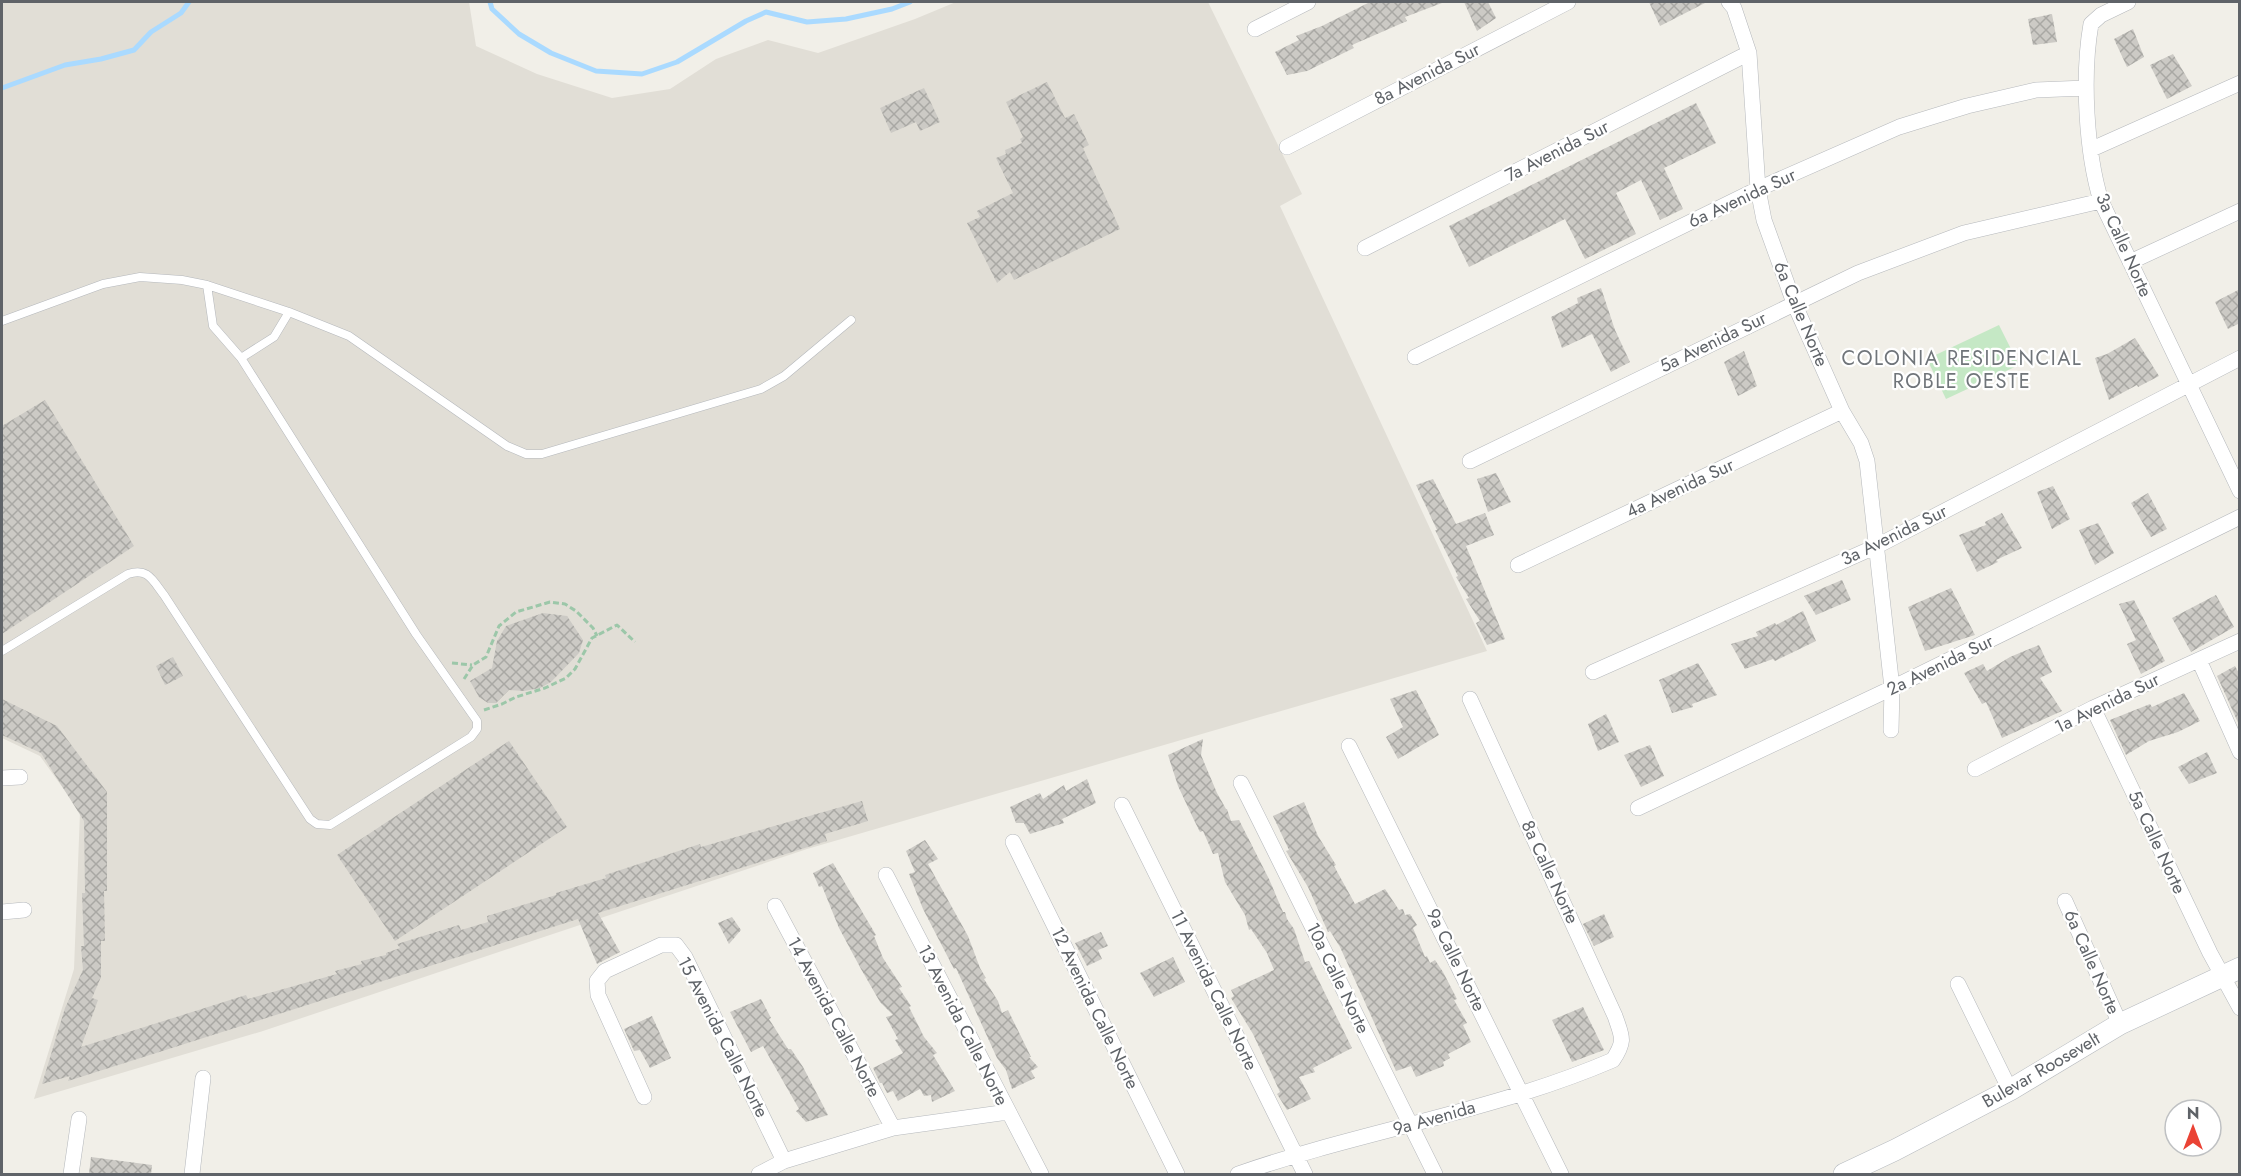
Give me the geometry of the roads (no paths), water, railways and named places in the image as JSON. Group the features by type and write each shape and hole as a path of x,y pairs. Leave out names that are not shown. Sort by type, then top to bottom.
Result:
{"main road":[{"name":"Bulevar Roosevelt","path":"1844,1174 2010,1090 2120,1024 2231,972"}],"street":[{"path":"1255,29 1308,2"},
{"name":"8a Avenida Sur","path":"1287,147 1568,2"},
{"name":"6a Calle Norte","path":"1729,2 1734,8 1749,53 1758,189 1764,220 1794,303 1842,411 1861,443 1867,461 1892,688 1892,730"},
{"name":"3a Calle Norte","path":"2128,2 2101,15 2091,24 2086,88 2095,179 2101,201 2240,491"},
{"name":"7a Avenida Sur","path":"1365,248 1749,53"},
{"path":"2092,148 2240,83"},
{"name":"6a Avenida Sur","path":"1415,357 1758,189 1899,127 2036,90 2086,88"},
{"name":"5a Avenida Sur","path":"1470,461 1858,273 1964,233 2101,201"},
{"path":"2130,262 2240,211"},
{"name":"3a Avenida Sur","path":"1593,672 1877,546 2240,358"},
{"name":"4a Avenida Sur","path":"1518,565 1842,411"},
{"name":"2a Avenida Sur","path":"1638,808 1892,688 2240,517"},
{"name":"1a Avenida Sur","path":"1975,769 2093,708 2240,641"},
{"path":"2199,660 2240,752"},
{"name":"8a Calle Norte","path":"1470,699 1615,1016 1622,1038 1622,1047"},
{"name":"5a Calle Norte","path":"2093,708 2210,953 2231,972 2240,1008"},
{"name":"9a Calle Norte","path":"1349,746 1561,1174"},
{"path":"2,778 20,777"},
{"name":"10a Calle Norte","path":"1241,783 1435,1174"},
{"name":"11 Avenida Calle Norte","path":"1122,805 1305,1174"},
{"name":"12 Avenida Calle Norte","path":"1013,842 1177,1174"},
{"name":"13 Avenida Calle Norte","path":"886,874 1041,1174"},
{"name":"6a Calle Norte","path":"2065,901 2120,1024"},
{"name":"14 Avenida Calle Norte","path":"775,906 893,1128"},
{"path":"2,912 24,910"},
{"name":"15 Avenida Calle Norte","path":"644,1097 598,995 597,981 605,971 660,945 676,945 686,957 784,1161"},
{"path":"1958,984 2010,1090"},
{"name":"9a Avenida","path":"1238,1174 1296,1154 1412,1126 1522,1093 1613,1059 1622,1047"},
{"path":"192,1174 203,1078"},
{"path":"759,1174 784,1161 893,1128 1008,1112"},
{"path":"71,1174 79,1119"}],"lane":[{"path":"2,321 103,284 140,277 182,280 207,285 289,312 349,336 507,446 526,453 542,453 761,389 784,376 852,320"},
{"path":"2,651 128,573 136,570 145,573 164,595 310,819 317,824 330,825 471,737 477,729 477,721 416,634 241,358 213,326 207,285"},
{"path":"241,358 274,337 289,312"}],"waterway":[{"path":"2,88 65,65 134,50 151,32 181,13 189,2"},
{"path":"490,2 492,9 519,34 551,53 596,71 642,74 677,62 746,21 766,12 807,22 846,19 892,9 910,2"}],"district":[{"name":"COLONIA RESIDENCIAL ROBLE OESTE","path":"1962,370"}]}
